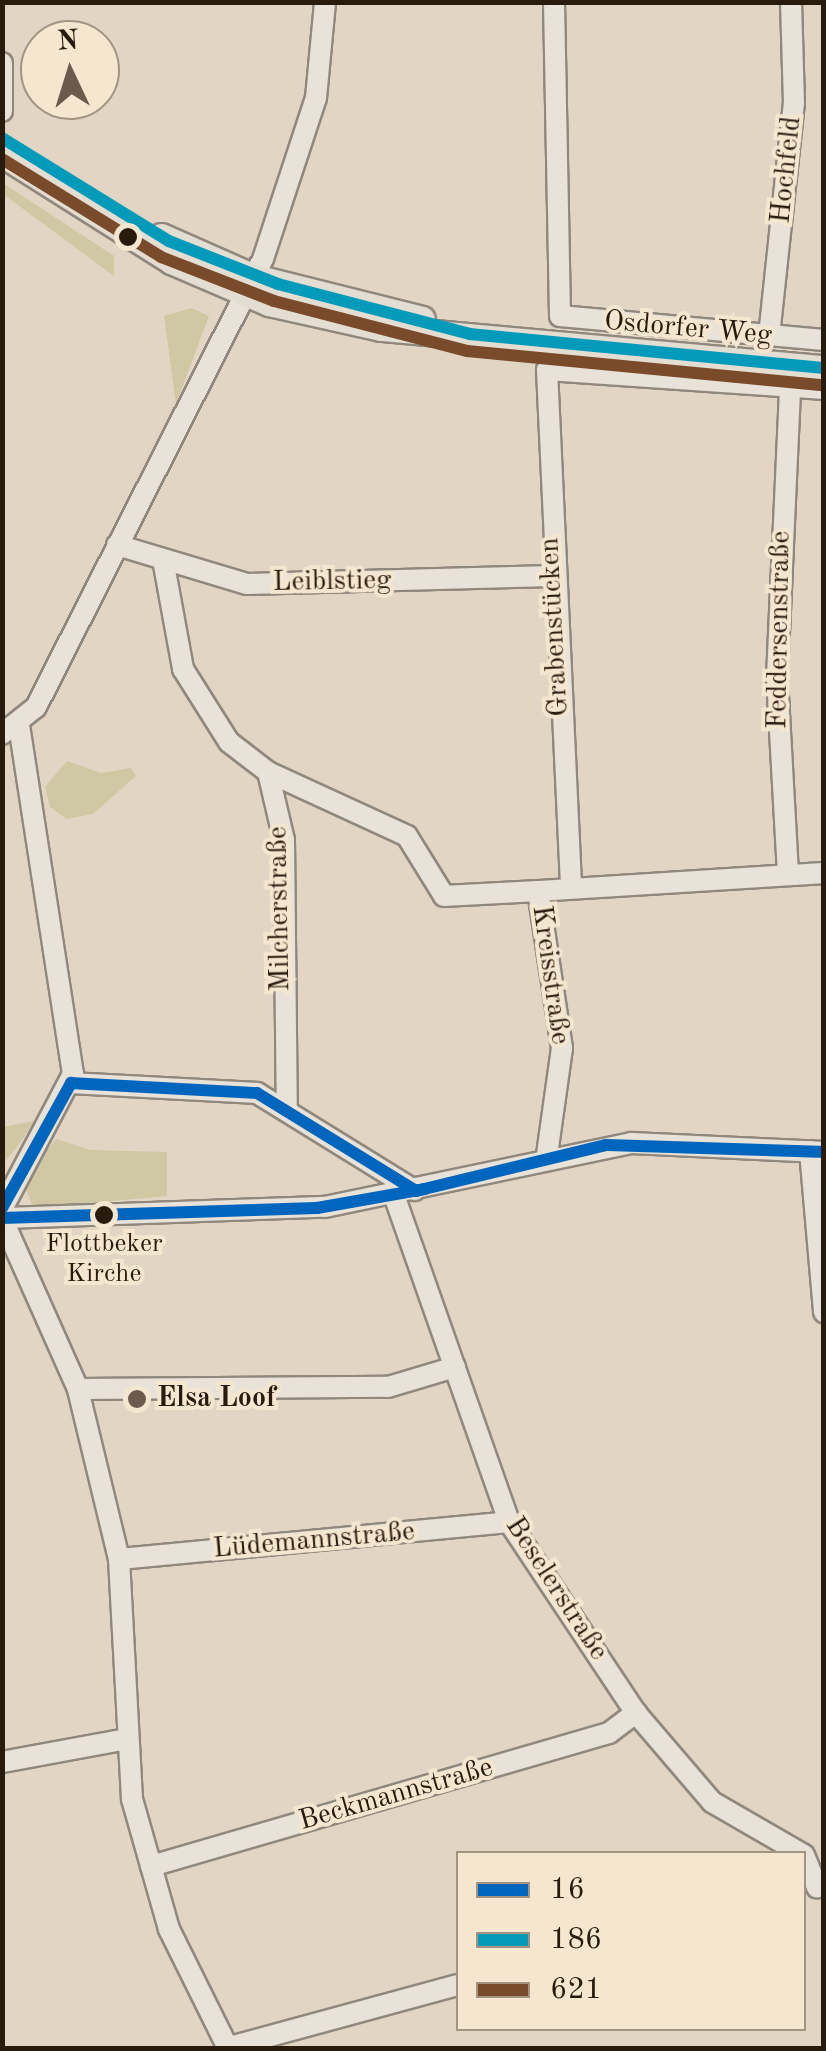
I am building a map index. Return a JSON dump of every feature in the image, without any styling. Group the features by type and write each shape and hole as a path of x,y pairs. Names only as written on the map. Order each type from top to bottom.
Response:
{"main road":[{"path":"2,138 248,286"},
{"path":"2,154 248,286"},
{"name":"Osdorfer Weg","path":"248,286 353,323 824,368"}],"street":[{"path":"2,1209 71,1083 10,730 117,544 248,286 316,98 325,2"},
{"name":"Osdorfer Weg","path":"554,2 559,308 567,318 824,340"},
{"name":"Hochfeld","path":"769,336 794,103 791,2"},
{"path":"2,63 2,111"},
{"path":"520,340 547,370"},
{"name":"Osdorfer Weg","path":"547,370 824,389"},
{"name":"Grabenstücken","path":"547,370 552,576 572,885"},
{"name":"Feddersenstraße","path":"788,874 777,677 790,386"},
{"name":"Leiblstieg","path":"117,544 164,565 247,584 552,576"},
{"path":"164,565 183,670 229,742 268,772"},
{"name":"Kreisstraße","path":"268,772 407,836 440,894 538,891 562,1048 547,1154"},
{"name":"Milcherstraße","path":"268,772 284,840 287,1108"},
{"path":"538,891 572,885 824,873"},
{"path":"71,1083 207,1085 287,1108 362,1164 416,1191"},
{"path":"456,1986 227,2048 192,1989 152,1866 122,1740 119,1559 78,1388 2,1218 351,1203 416,1191 547,1154 672,1142 817,1152 824,1312"},
{"path":"351,1203 362,1164"},
{"name":"Beselerstraße","path":"394,1195 509,1522 636,1713 712,1802 798,1851"},
{"path":"78,1388 388,1386 455,1368"},
{"name":"Lüdemannstraße","path":"119,1559 509,1522"},
{"name":"Beckmannstraße","path":"152,1866 609,1733 636,1713"},
{"path":"2,1762 122,1740"},
{"name":"Beselerstraße","path":"806,1863 815,1889"}],"shaded area":[{"path":"3,183 114,256 114,276 3,194"},
{"path":"191,308 209,316 176,404 164,316"},
{"path":"67,761 101,773 131,768 136,776 93,814 67,819 50,807 45,787"},
{"path":"34,1121 19,1144 3,1164 3,1127"},
{"path":"56,1139 90,1150 167,1152 167,1196 33,1208 23,1180"}],"transit line":[{"name":"186","path":"2,138 169,241 278,284 470,334 824,368"},
{"name":"621","path":"2,159 161,257 274,301 467,351 822,385"},
{"name":"16","path":"2,1208 71,1083 257,1093 416,1191 606,1145 824,1152"},
{"name":"16","path":"2,1218 317,1208 425,1189"}],"place":[{"name":"Flottbeker Kirche","path":"104,1215"},
{"name":"Elsa Loof","path":"137,1399"}]}
